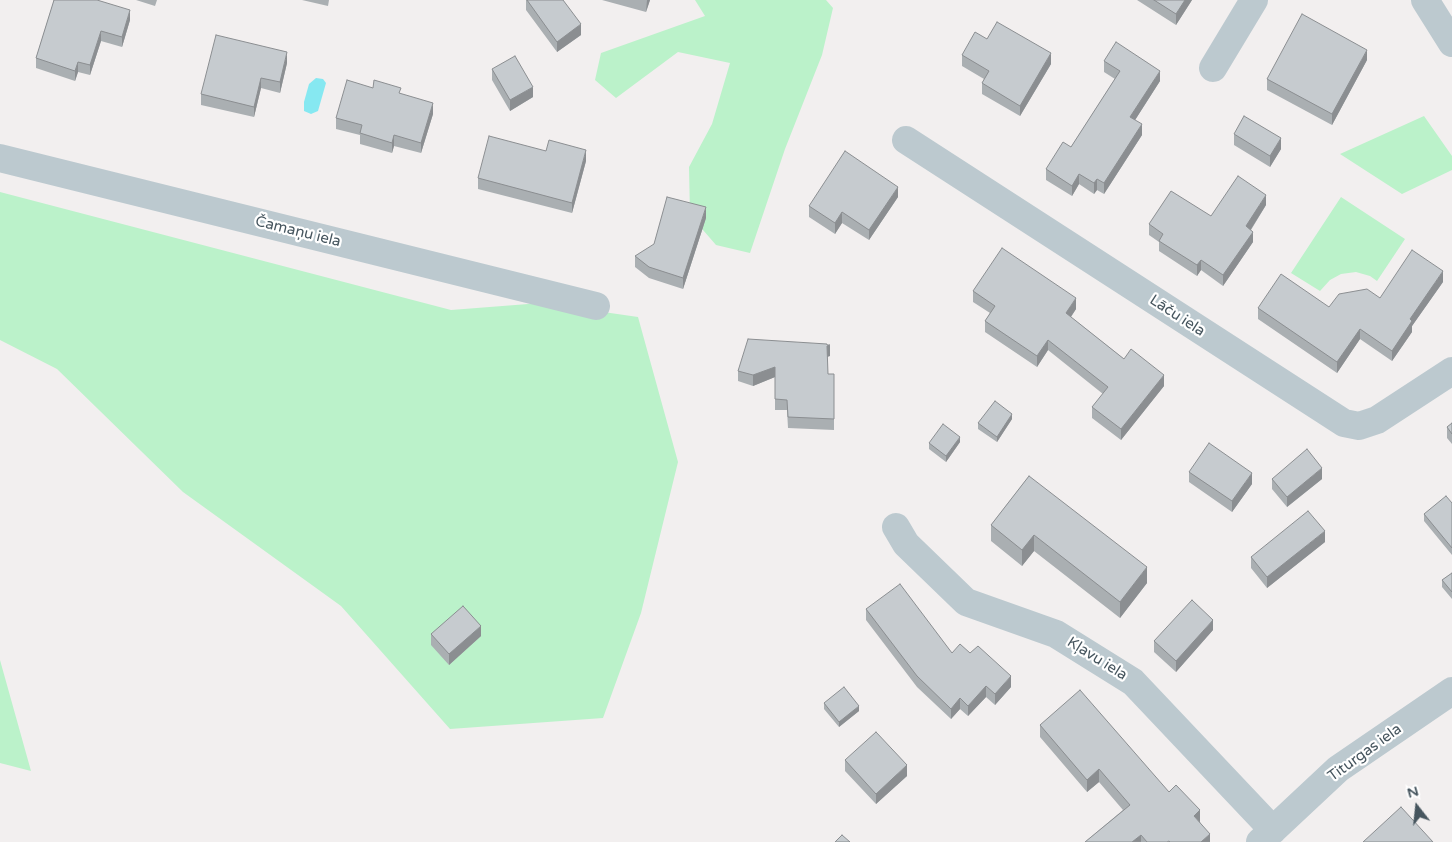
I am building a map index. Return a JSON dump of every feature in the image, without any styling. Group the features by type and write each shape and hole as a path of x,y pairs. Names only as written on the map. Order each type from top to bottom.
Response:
{"street":[{"path":"1213,68 1254,0"},
{"path":"1425,0 1452,43"},
{"name":"Lāču iela","path":"906,140 1344,423 1359,426 1377,420 1452,371"},
{"name":"Čamaņu iela","path":"0,158 596,306"},
{"name":"Kļavu iela","path":"896,527 906,544 966,602 1056,634 1133,682 1267,836"},
{"name":"Titurgas iela","path":"1267,836 1338,769 1452,691"}],"green space":[{"path":"695,0 826,0 833,8 822,55 785,149 750,253 716,245 690,215 689,167 712,124 730,63 678,52 616,98 595,80 601,53 705,16"},
{"path":"1424,116 1452,156 1452,170 1402,194 1340,154"},
{"path":"0,192 451,310 541,303 638,317 678,462 641,613 603,718 450,729 341,606 183,492 57,369 0,340"},
{"path":"1341,197 1405,239 1377,281 1370,276 1356,272 1341,274 1330,280 1320,291 1291,273"},
{"path":"0,660 31,771 0,763"}],"water":[{"path":"316,78 323,79 326,83 318,111 311,114 304,111 304,102 309,84"}],"building":[{"path":"54,0 97,0 130,10 122,37 101,31 90,65 78,62 75,71 36,58"},
{"path":"527,0 563,0 581,24 557,42"},
{"path":"1154,0 1185,0 1176,14"},
{"path":"1302,14 1367,50 1332,114 1267,79"},
{"path":"997,22 1051,53 1020,106 982,83 989,71 962,55 975,32 987,39"},
{"path":"216,35 287,52 280,82 261,78 254,107 201,94"},
{"path":"1116,42 1160,71 1130,117 1142,124 1104,183 1097,179 1094,183 1079,174 1072,186 1046,169 1063,142 1071,147 1120,71 1104,61"},
{"path":"515,56 533,87 510,100 492,69"},
{"path":"347,80 373,88 374,80 401,88 399,93 433,103 421,143 394,135 392,143 360,133 362,125 336,118"},
{"path":"1244,116 1281,138 1270,156 1234,134"},
{"path":"489,136 546,151 549,140 586,150 572,203 478,178"},
{"path":"845,151 898,187 869,230 842,212 835,223 809,206"},
{"path":"1238,176 1266,195 1246,226 1253,232 1223,275 1201,260 1197,265 1159,241 1163,234 1149,224 1171,191 1211,216"},
{"path":"667,197 706,207 683,278 649,267 635,256 654,244"},
{"path":"1002,248 1076,298 1066,313 1124,359 1131,349 1164,375 1121,429 1092,407 1108,387 1048,340 1037,356 985,321 995,306 973,291"},
{"path":"1412,250 1443,271 1410,319 1412,321 1392,351 1360,329 1337,362 1258,308 1281,274 1329,307 1339,294 1367,289 1380,298"},
{"path":"748,339 830,345 827,346 828,374 834,374 834,419 788,417 787,400 775,399 775,367 753,375 738,371"},
{"path":"995,401 1012,414 997,437 978,423"},
{"path":"1452,423 1452,434 1447,427"},
{"path":"943,424 960,437 946,456 929,443"},
{"path":"1209,443 1252,473 1232,501 1189,472"},
{"path":"1307,449 1322,468 1287,497 1272,479"},
{"path":"1029,476 1147,567 1120,602 1034,535 1022,550 991,525"},
{"path":"1446,496 1452,503 1452,548 1424,514"},
{"path":"1308,511 1325,531 1267,577 1251,557"},
{"path":"1452,573 1452,592 1442,580"},
{"path":"900,584 952,653 960,644 970,653 978,646 1011,676 995,694 986,686 968,706 960,698 951,709 917,676 866,609"},
{"path":"1192,600 1213,620 1176,661 1154,641"},
{"path":"463,606 481,626 449,654 431,634"},
{"path":"844,687 859,706 839,722 824,703"},
{"path":"1080,690 1169,792 1176,785 1200,810 1194,816 1210,834 1201,842 1147,842 1141,835 1132,842 1085,842 1130,805 1099,769 1087,780 1040,725"},
{"path":"876,732 907,765 876,794 845,760"},
{"path":"1401,807 1433,842 1363,842"},
{"path":"842,835 850,842 835,842"}]}
